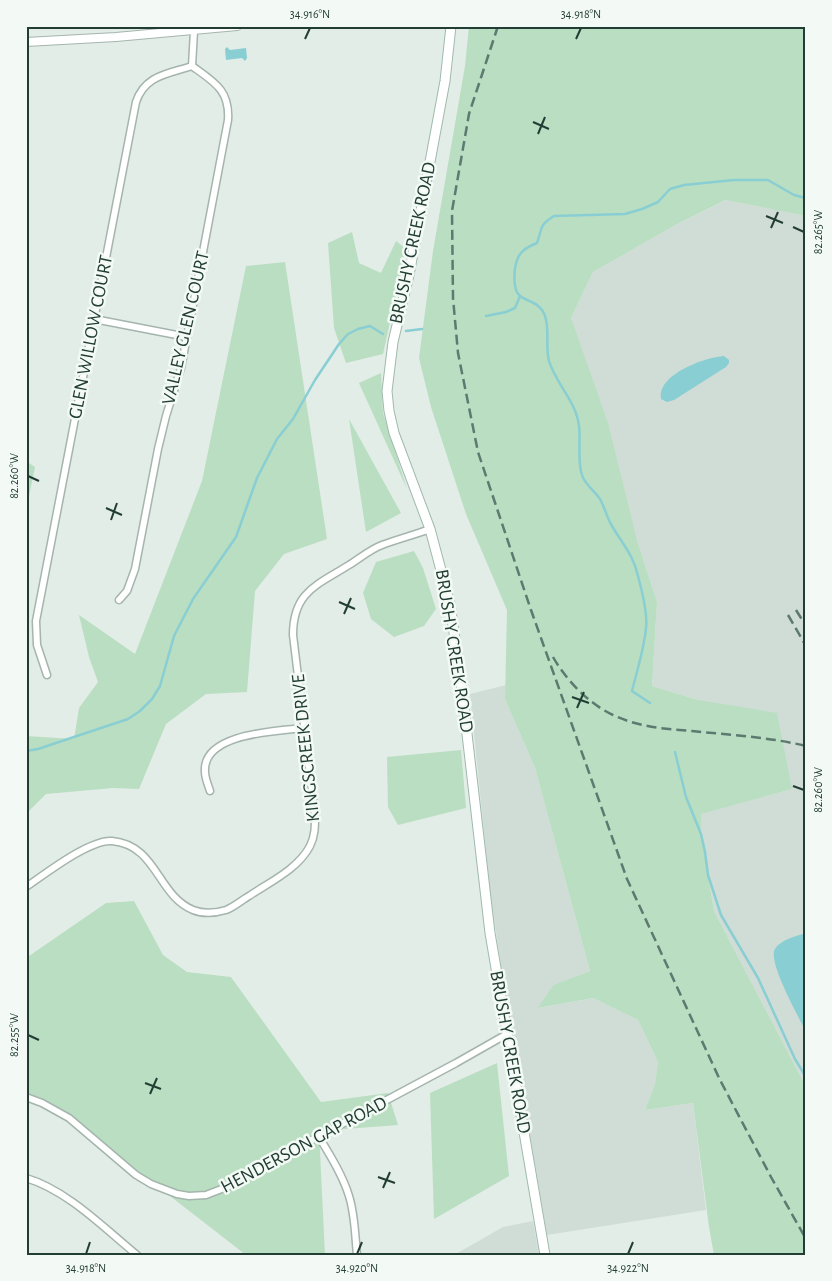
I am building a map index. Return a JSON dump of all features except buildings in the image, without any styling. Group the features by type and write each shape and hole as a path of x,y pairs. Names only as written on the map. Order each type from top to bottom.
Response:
{"main road":[{"name":"BRUSHY CREEK ROAD","path":"451,26 444,91 409,275 393,342 388,380 389,411 394,433 430,529 450,604 461,682 484,886 545,1255"}],"street":[{"path":"26,42 194,31 237,26"},
{"path":"192,66 194,31"},
{"name":"GLEN WILLOW COURT","path":"47,675 37,645 36,621 138,94 144,86 154,79 192,66"},
{"name":"VALLEY GLEN COURT","path":"119,600 127,591 135,569 158,448 181,368 228,113 226,98 219,87 192,66"},
{"path":"94,319 187,337"},
{"name":"KINGSCREEK DRIVE","path":"26,887 95,843 111,841 138,849 148,859 163,882 181,904 204,912 228,909 288,871 302,859 315,833 315,816 293,635 293,619 298,604 307,592 319,583 380,545 430,529"},
{"path":"210,791 204,772 207,758 214,749 233,737 304,728"},
{"name":"HENDERSON GAP ROAD","path":"26,1097 42,1103 69,1118 136,1175 151,1184 167,1191 189,1196 206,1195 224,1190 507,1034"},
{"path":"319,1137 349,1196 357,1255"},
{"path":"26,1178 42,1183 70,1201 137,1255"}],"shaded area":[{"path":"727,200 806,216 806,1087 714,911 701,834 700,814 792,789 698,700 652,686 657,602 571,318 593,272 679,223"},
{"path":"506,685 505,699 535,768 590,971 553,985 539,1008 593,998 638,1020 658,1062 655,1084 645,1110 693,1103 706,1210 547,1235 490,891 470,694"},
{"path":"533,1221 539,1255 454,1255 503,1227"}],"green space":[{"path":"469,26 806,26 806,216 726,200 679,223 593,272 571,318 608,423 637,540 657,602 652,686 698,700 777,713 792,789 701,814 701,834 714,911 806,1087 806,1255 714,1255 693,1103 645,1110 655,1084 658,1062 638,1020 593,998 538,1008 553,985 590,971 535,768 505,699 507,610 466,514 431,407 419,358 433,251 465,66"},
{"path":"352,232 359,263 381,273 396,241 406,249 383,354 346,363 334,328 328,243"},
{"path":"285,262 327,539 284,554 255,591 247,692 206,694 166,724 139,789 113,788 46,794 26,814 26,736 74,739 79,708 98,682 89,657 79,615 135,654 202,481 246,266"},
{"path":"381,373 383,413 407,489 359,383"},
{"path":"349,419 401,513 366,532"},
{"path":"26,461 35,467 26,511"},
{"path":"414,551 423,568 436,609 424,626 394,637 371,619 363,593 376,562"},
{"path":"461,750 466,808 398,825 388,807 387,757"},
{"path":"134,901 163,955 187,972 231,977 321,1102 388,1093 398,1125 319,1131 325,1255 246,1255 63,1113 26,1098 26,965 29,956 106,903"},
{"path":"497,1063 509,1176 434,1219 430,1093"}],"water":[{"path":"227,47 230,50 246,48 247,58 245,61 242,58 226,60 225,49"},
{"path":"724,356 729,360 726,367 674,400 667,402 661,399 661,390 674,375 694,364"},
{"path":"806,933 806,1032 779,977 774,955 775,949 781,943"}],"waterway":[{"path":"650,703 632,691 642,652 646,622 644,602 636,568 610,523 600,499 585,482 582,475 577,417 549,361 545,316 538,306 521,297 516,290 514,276 517,261 522,252 537,243 543,225 554,216 625,214 658,202 670,189 684,185 734,180 768,180 794,195 806,198"},
{"path":"486,316 515,308 520,296"},
{"path":"26,751 38,749 128,719 140,711 152,699 160,686 174,636 193,599 236,537 257,478 277,439 293,419 315,380 348,334 370,326 383,334"},
{"path":"406,331 422,329"},
{"path":"675,752 686,797 701,834 708,875 721,915 758,978 795,1059 806,1077"}],"railway":[{"path":"498,26 469,114 452,211 453,298 458,353 478,452 531,610 627,879 720,1080 806,1239"},
{"path":"796,610 806,626"},
{"path":"788,615 806,646"},
{"path":"553,657 571,683 587,698 595,705 622,719 662,728 764,738 806,746"}]}
